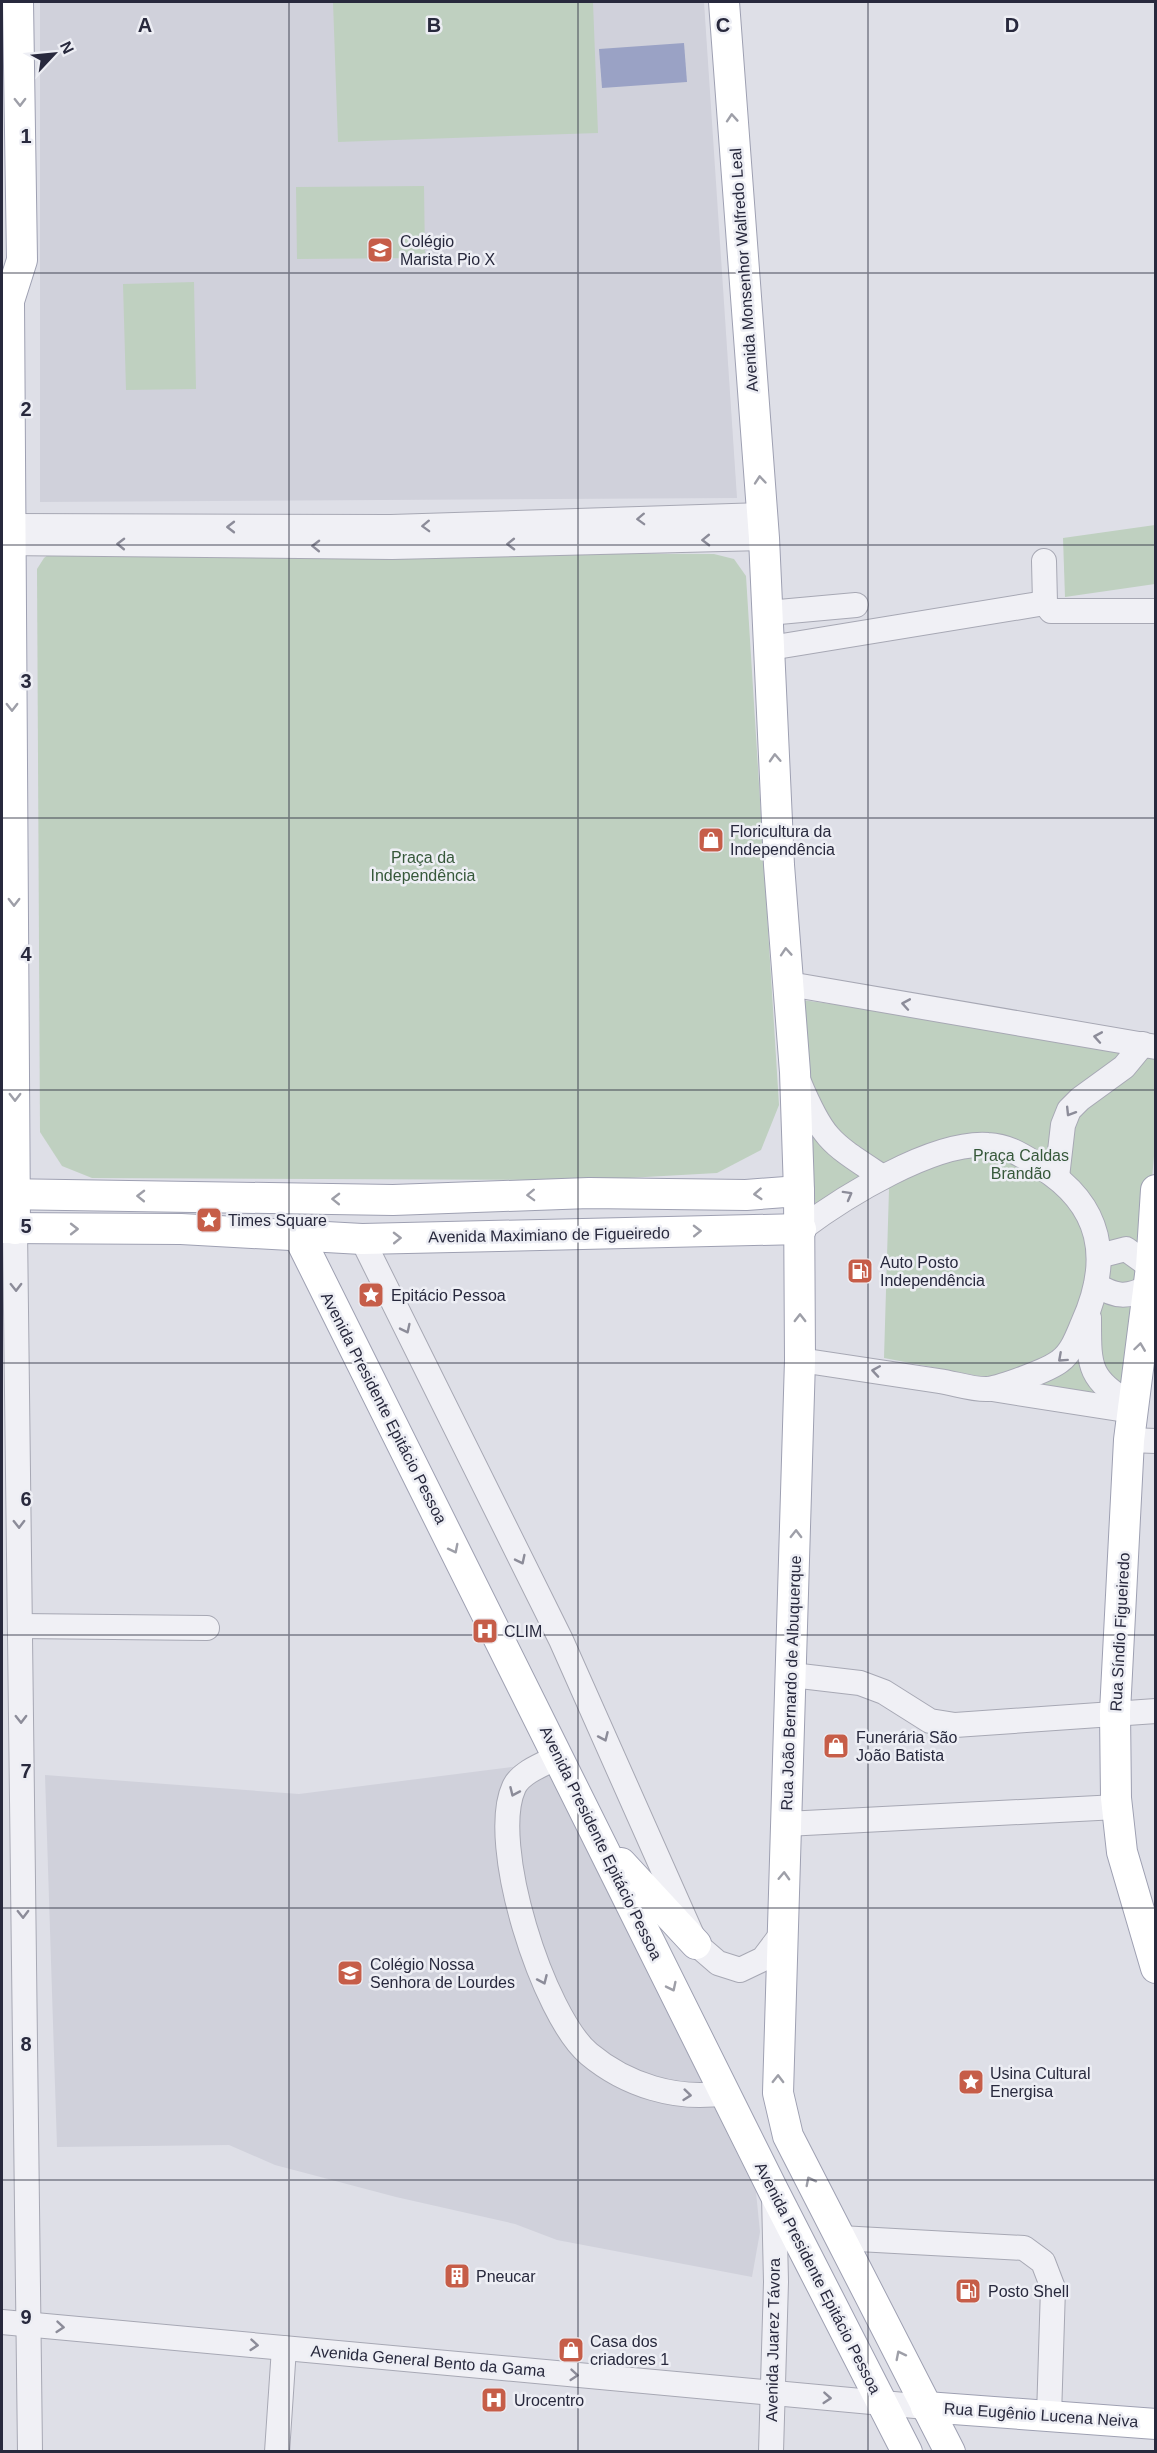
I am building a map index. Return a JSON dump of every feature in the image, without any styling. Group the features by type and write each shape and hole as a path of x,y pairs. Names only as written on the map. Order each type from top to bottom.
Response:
{"main road":[{"path":"18,2 22,260 5,291 8,1228 181,1228 297,1233"},
{"name":"Avenida Monsenhor Walfredo Leal","path":"724,2 764,527"},
{"path":"764,527 779,865 795,1072 801,1229"},
{"path":"1132,1408 1149,1277 1155,1190"},
{"path":"9,1194 393,1200 589,1193 746,1195 799,1191"},
{"name":"Avenida Maximiano de Figueiredo","path":"297,1233 362,1239 801,1229"},
{"name":"Rua João Bernardo de Albuquerque","path":"801,1229 792,1675 781,1935 778,2093 788,2136 840,2238"},
{"name":"Avenida Presidente Epitácio Pessoa","path":"297,1233 774,2192 907,2451"},
{"name":"Rua Síndio Figueiredo","path":"1132,1408 1142,1440 1115,1712 1108,1808 1155,1968"},
{"path":"598,1839 696,1944"},
{"path":"840,2238 950,2451"},
{"name":"Rua Eugênio Lucena Neiva","path":"926,2407 1155,2424"}],"street":[{"path":"7,535 392,547 764,527"},
{"path":"1044,561 1045,603 1050,611 1060,613 1155,611"},
{"path":"770,648 1045,603"},
{"path":"768,613 856,605"},
{"path":"789,984 1149,1046"},
{"path":"1057,1177 1063,1125 1069,1110 1149,1046"},
{"path":"795,1072 821,1130 841,1150 881,1176"},
{"path":"801,1229 837,1201 881,1176 958,1148 986,1144 1011,1148 1057,1177 1087,1210 1096,1229 1098,1256 1096,1285 1089,1309 1069,1353 1060,1361 1049,1368 987,1389"},
{"path":"8,1228 11,1572 20,1626 30,2451"},
{"path":"362,1239 561,1641 696,1944 718,1963 740,1970 763,1959 781,1935"},
{"path":"1096,1285 1123,1297 1149,1277 1126,1249 1098,1256"},
{"path":"1089,1309 1090,1355 1095,1374 1106,1389 1132,1408"},
{"path":"800,1360 987,1389 1132,1408"},
{"path":"20,1626 207,1628"},
{"path":"792,1675 860,1683 884,1692 930,1721 955,1725 1155,1711"},
{"path":"558,1757 527,1773 515,1785 506,1821 516,1895 541,1976 561,2018 587,2053 612,2070 643,2086 704,2097 725,2093"},
{"path":"786,1824 1108,1808"},
{"name":"Avenida Juarez Távora","path":"771,2451 776,2282 774,2192"},
{"path":"840,2238 1024,2248 1043,2262 1053,2288 1049,2416"},
{"name":"Avenida General Bento da Gama","path":"2,2322 926,2407"},
{"path":"277,2451 284,2348"}],"shaded area":[{"name":"Colégio Marista Pio X","path":"40,2 704,2 737,498 40,502"},
{"name":"Colégio Nossa Senhora de Lourdes","path":"544,1763 756,2192 760,2232 752,2277 557,2240 515,2224 396,2197 275,2165 229,2145 57,2147 45,1775 299,1794"}],"green space":[{"path":"333,2 593,2 598,133 338,142"},
{"path":"424,186 425,258 297,259 296,187"},
{"path":"194,282 196,389 126,390 123,284"},
{"path":"1155,525 1155,584 1065,597 1063,538"},
{"name":"Praça da Independência","path":"53,551 714,554 734,559 746,576 779,1105 761,1150 717,1173 592,1180 92,1178 62,1166 40,1132 37,569 44,558"},
{"name":"Praça Caldas Brandão","path":"802,1000 1155,1048 1155,1145 1132,1405 884,1358 889,1189 815,1203"}],"water":[{"path":"684,43 687,82 602,88 599,49"}],"place":[{"name":"Colégio Marista Pio X","path":"380,250"},
{"name":"Floricultura da Independência","path":"711,840"},
{"name":"Times Square","path":"209,1220"},
{"name":"Auto Posto Independência","path":"860,1271"},
{"name":"Epitácio Pessoa","path":"371,1295"},
{"name":"CLIM","path":"485,1631"},
{"name":"Funerária São João Batista","path":"836,1746"},
{"name":"Colégio Nossa Senhora de Lourdes","path":"350,1973"},
{"name":"Usina Cultural Energisa","path":"971,2082"},
{"name":"Pneucar","path":"457,2276"},
{"name":"Posto Shell","path":"968,2291"},
{"name":"Casa dos criadores 1","path":"571,2350"},
{"name":"Urocentro","path":"494,2400"}]}
